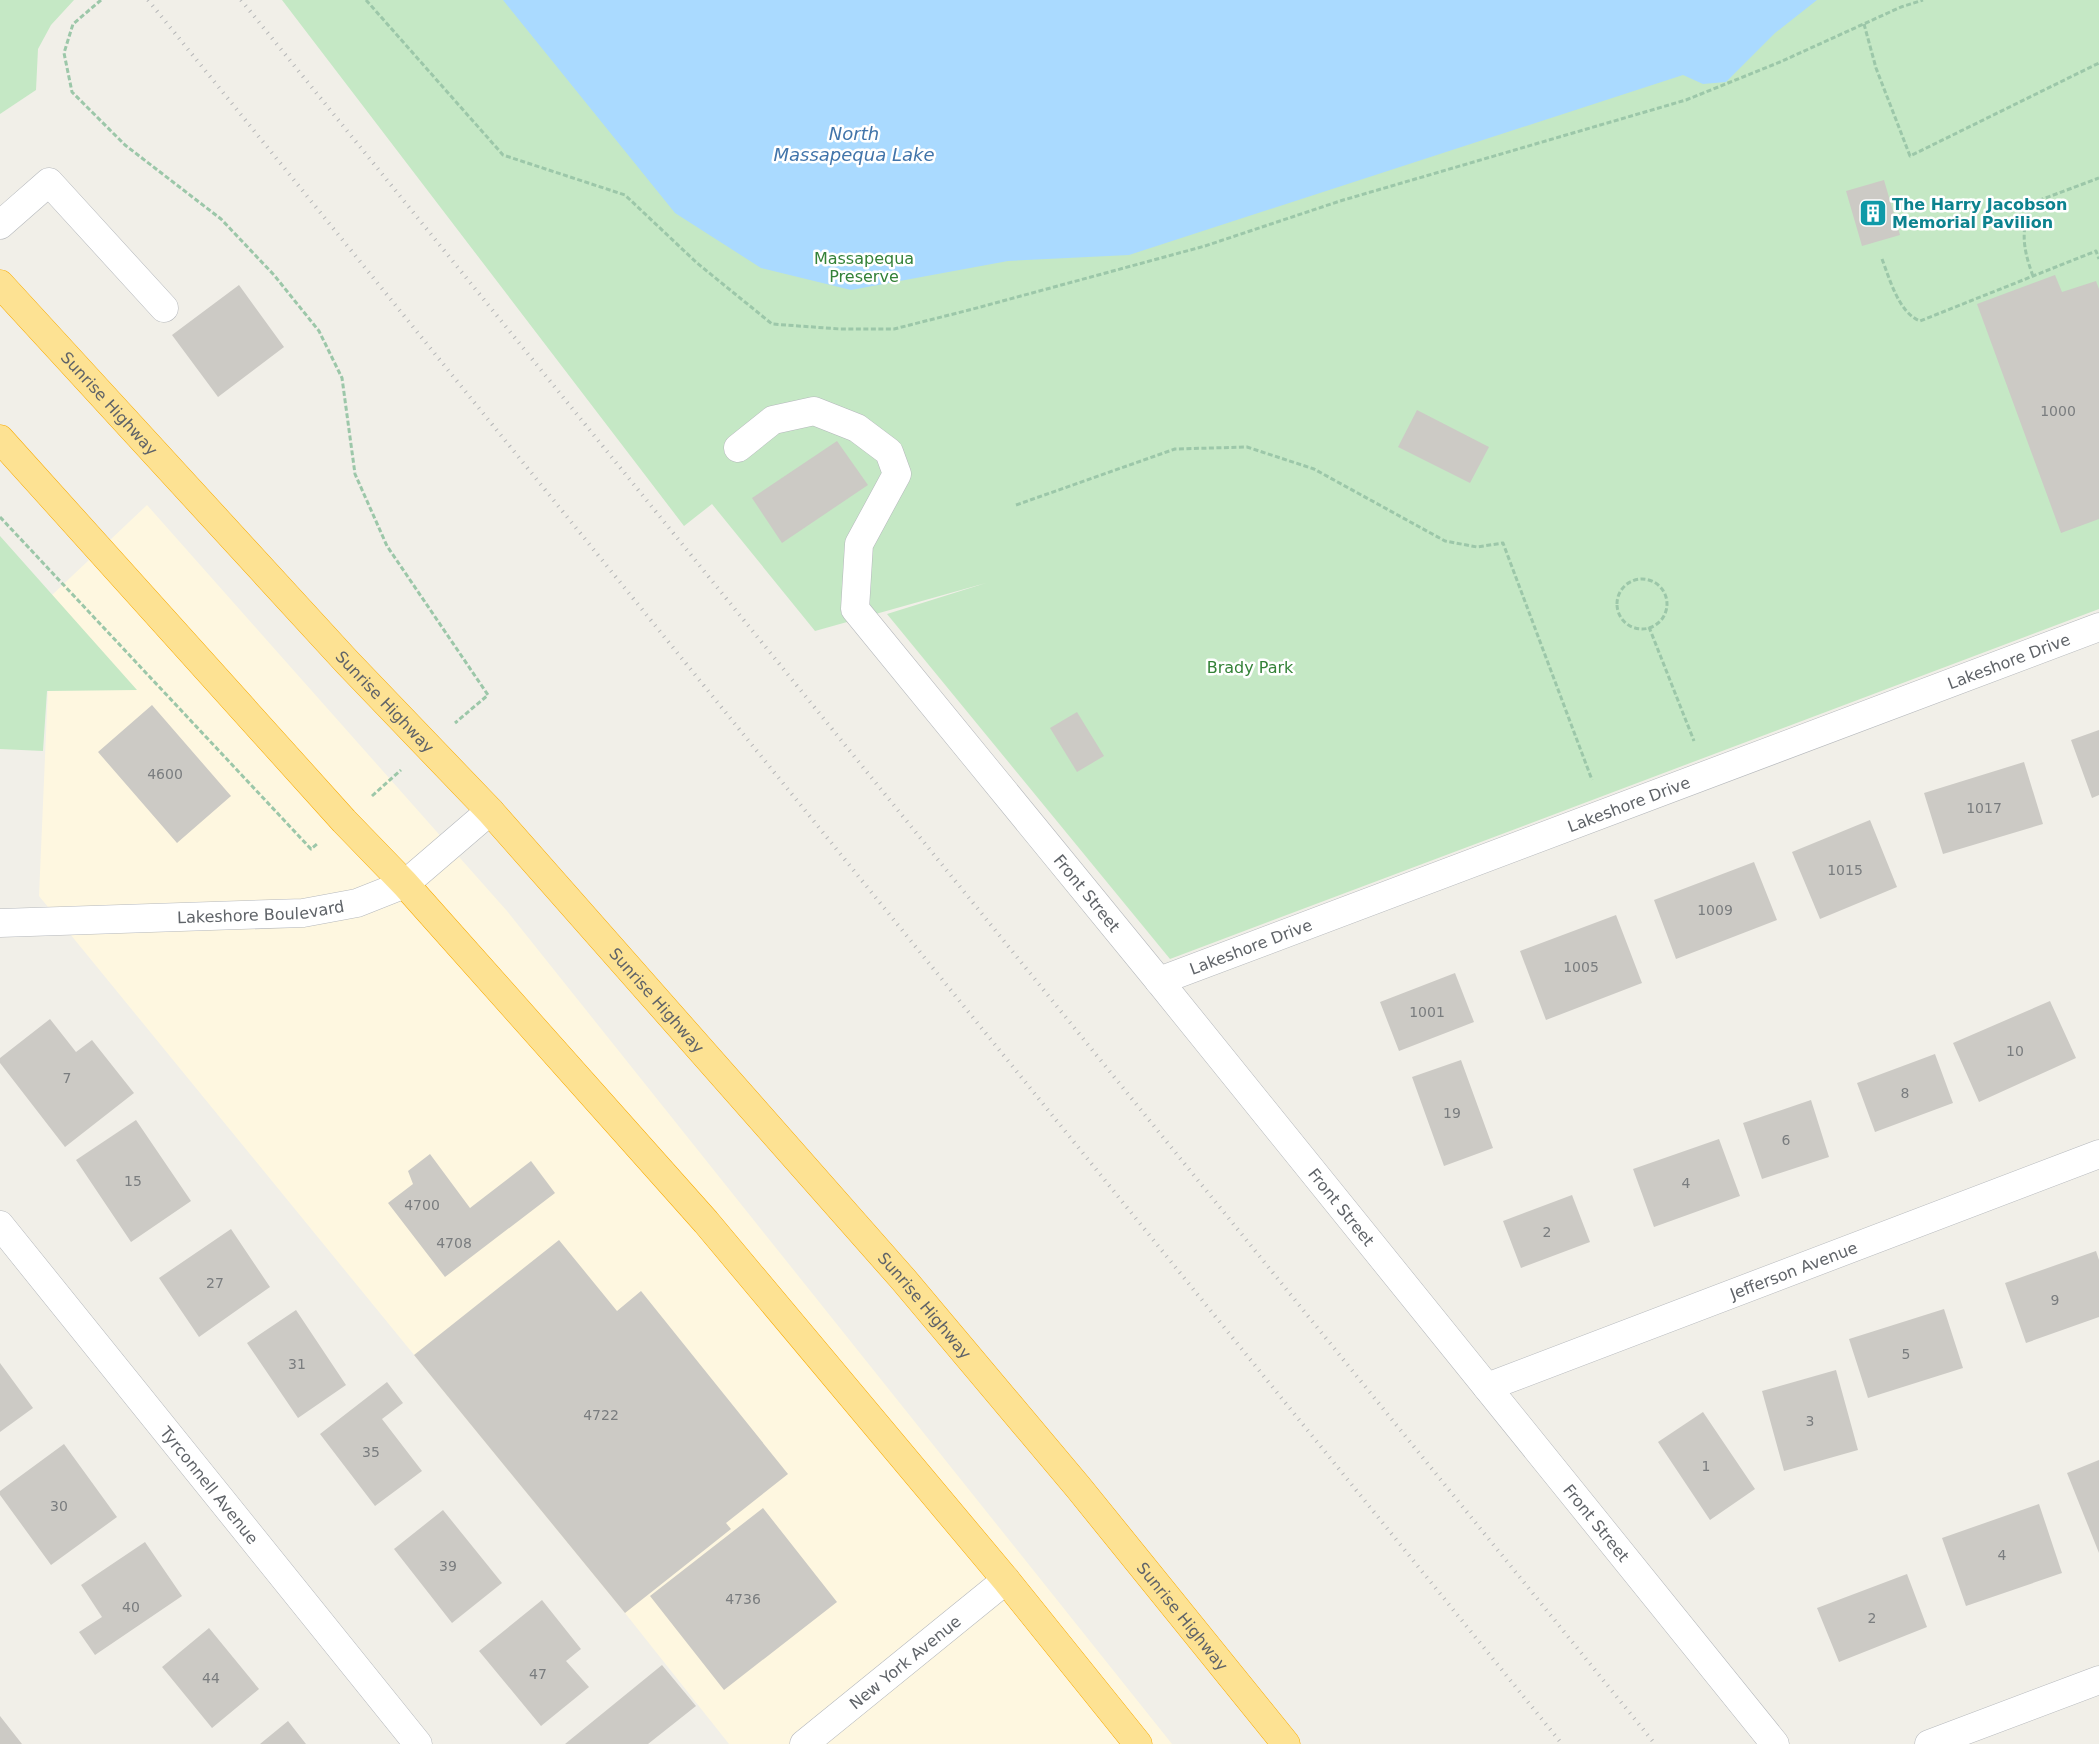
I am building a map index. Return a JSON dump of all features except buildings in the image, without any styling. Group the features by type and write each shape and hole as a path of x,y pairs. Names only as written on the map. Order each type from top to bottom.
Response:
{"highway":[{"name":"Sunrise Highway","path":"0,284 340,655 490,811 903,1279 1078,1487 1286,1744"},
{"path":"0,439 337,814 405,884 706,1222 1006,1580 1138,1744"}],"street":[{"path":"0,225 49,182 164,308"},
{"name":"Front Street","path":"738,448 774,420 814,411 857,428 889,452 897,474 859,544 855,609 1775,1744"},
{"name":"Lakeshore Drive","path":"1158,981 2099,627"},
{"name":"Lakeshore Boulevard","path":"0,923 303,913 357,903 405,884 490,811"},
{"name":"Jefferson Avenue","path":"1487,1387 2099,1154"},
{"name":"Tyrconnell Avenue","path":"0,1225 418,1744"},
{"name":"New York Avenue","path":"804,1744 1006,1580"},
{"path":"1929,1744 2099,1680"}],"path":[{"path":"101,0 73,24 64,53 72,92 126,145 221,218 274,275 319,331 342,378 355,474 387,546 488,695"},
{"path":"366,0 502,155 625,195 697,263 772,324 840,330 894,329 1205,246 1340,201 1686,100 1780,62 1901,7 1923,0"},
{"path":"1864,24 1876,68 1910,156 2044,88 2099,63"},
{"path":"2033,276 2028,262 2023,234 2025,219 2032,203 2099,178"},
{"path":"1882,259 1895,291 1911,318 1920,321 2096,251 2099,260"},
{"path":"1016,505 1175,450 1247,448 1314,469 1445,541 1477,546 1503,543 1604,813"},
{"path":"0,517 311,849"},
{"path":"1636,580 1652,581 1660,586 1664,593 1666,602 1662,618 1649,628 1634,628 1621,618 1618,610 1618,595 1628,583 1636,580"},
{"path":"1649,628 1706,774"}],"shaded area":[{"path":"147,505 507,911 1172,1744 729,1744 625,1613 39,896 52,595"}],"green space":[{"path":"0,0 74,0 51,25 38,49 36,90 0,114"},
{"path":"282,0 2099,0 2099,609 1170,959 887,614 986,583 815,631 712,504 684,526"},
{"path":"0,536 137,690 47,691 43,751 0,749"}],"water":[{"name":"North Massapequa Lake","path":"503,0 1817,0 1775,33 1726,82 1703,84 1683,75 1129,255 1008,261 851,290 761,268 675,213"}],"railway":[{"path":"148,0 1562,1744"},
{"path":"241,0 1655,1744"}],"place":[{"name":"The Harry Jacobson Memorial Pavilion","path":"1873,213"}],"park label":[{"name":"Massapequa Preserve","path":"864,267"},
{"name":"Brady Park","path":"1250,667"}]}
